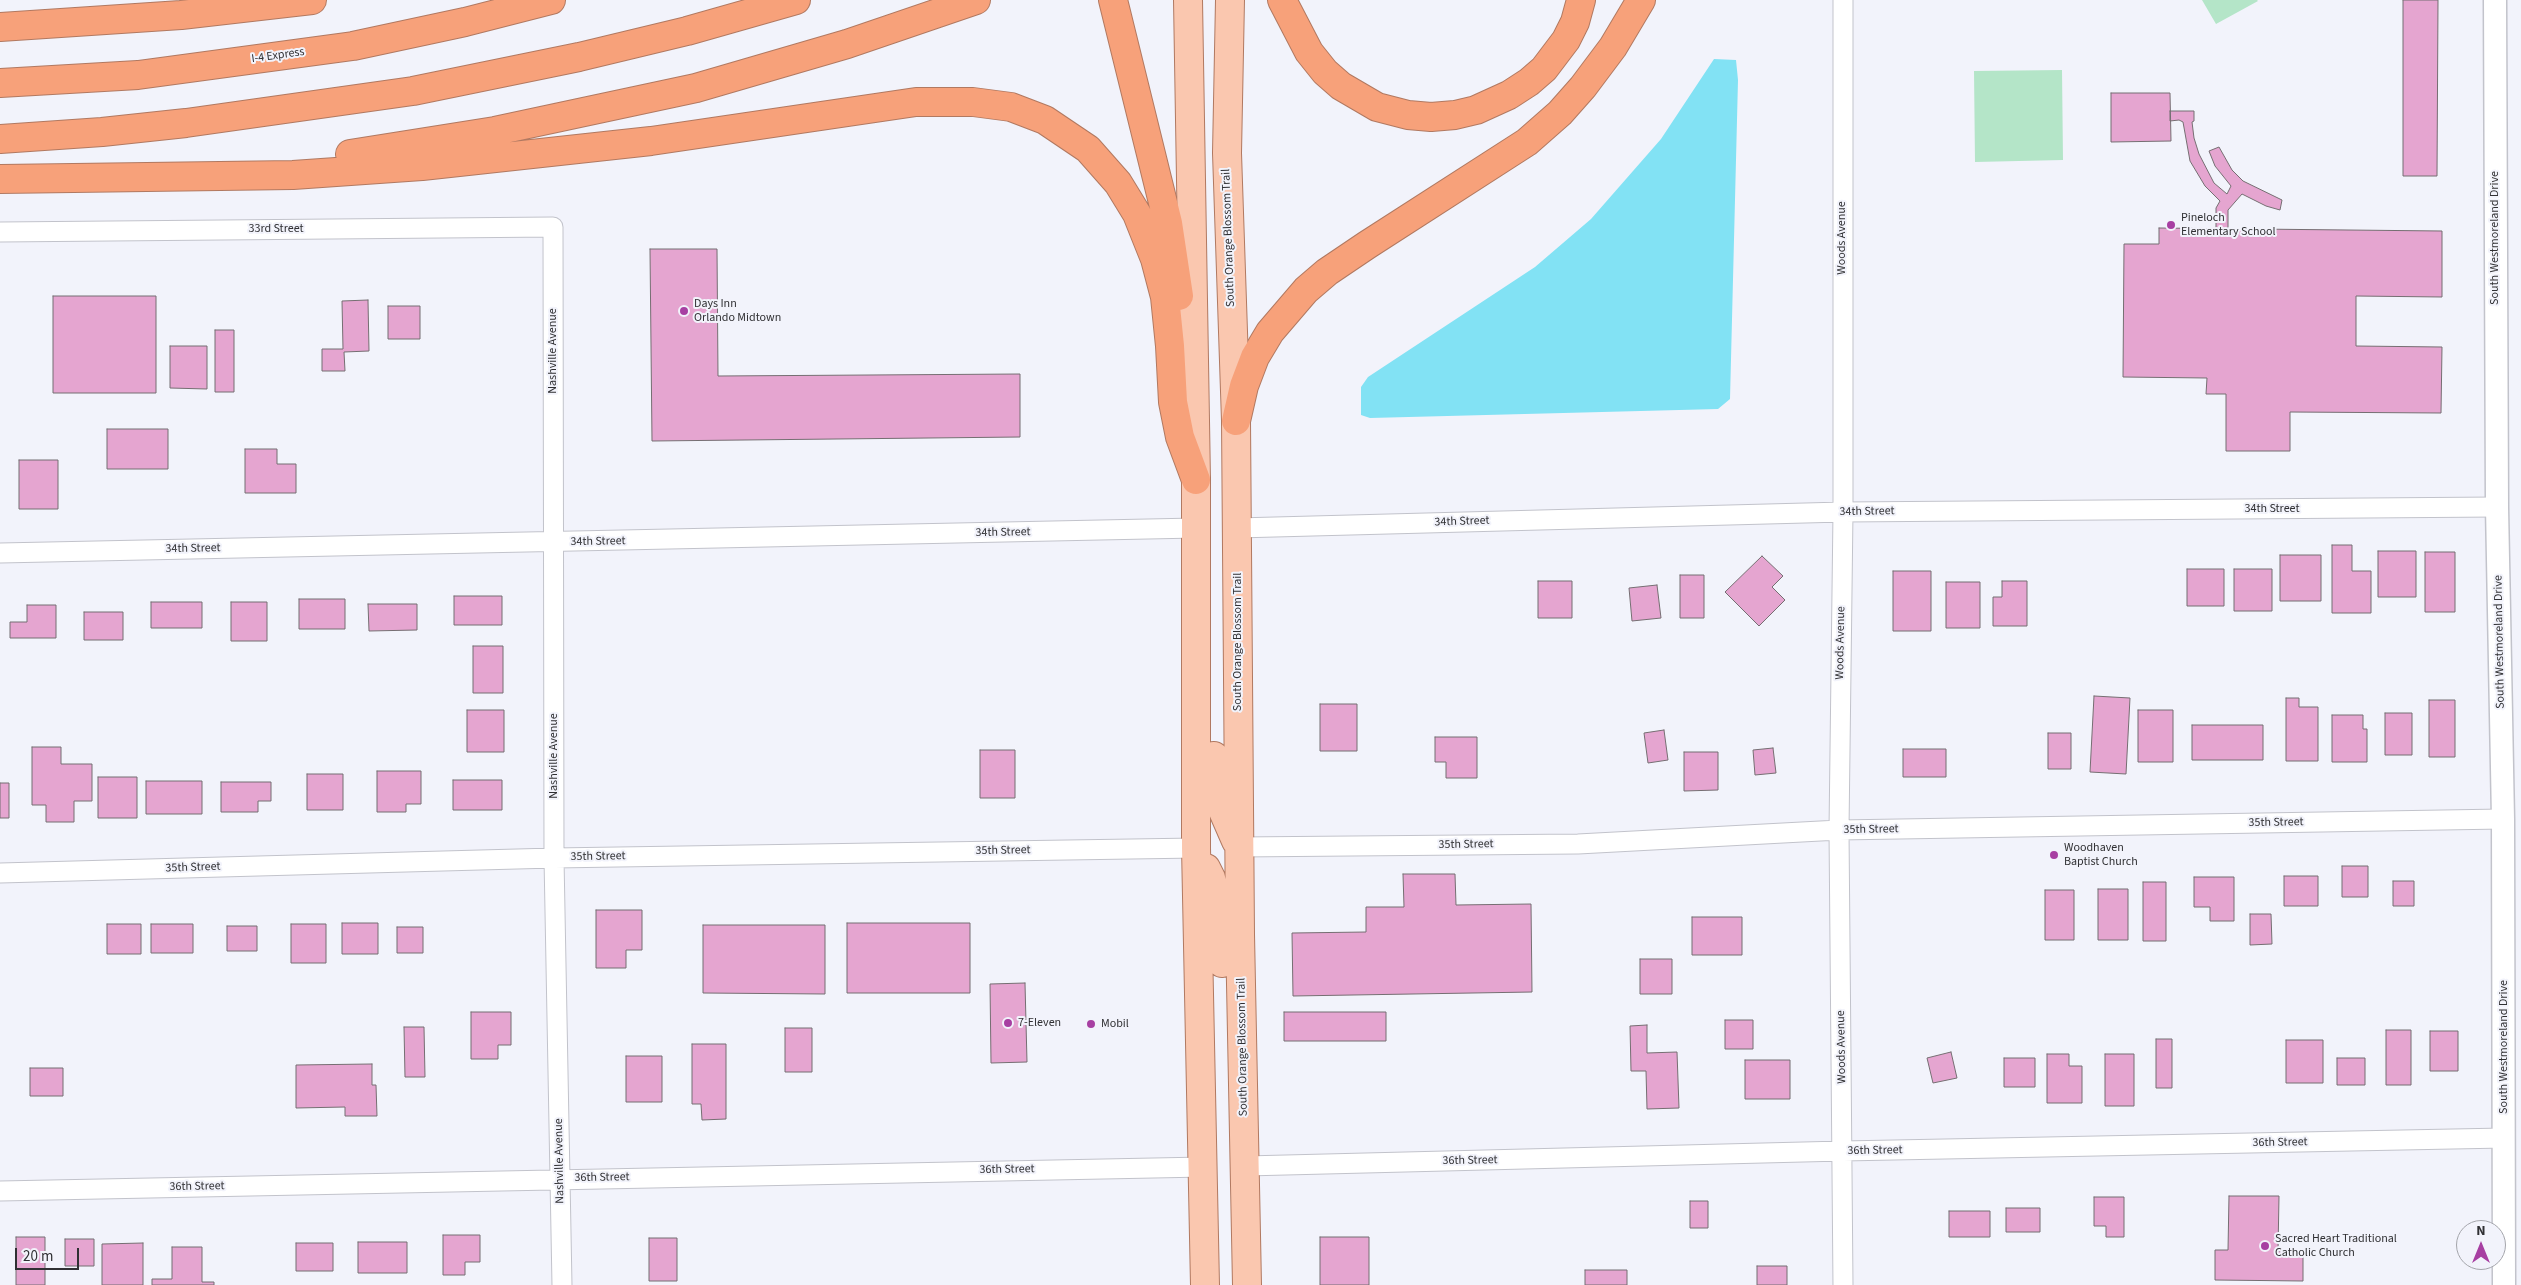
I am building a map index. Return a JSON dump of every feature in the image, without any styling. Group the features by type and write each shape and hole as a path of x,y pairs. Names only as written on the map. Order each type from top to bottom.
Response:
{"highway":[{"path":"100,20 234,0"},
{"path":"0,27 181,15 312,0"},
{"name":"I-4 Express","path":"0,83 138,75 333,48 465,22 551,0"},
{"path":"0,139 102,132 177,124 413,90 579,58 687,31 796,0"},
{"path":"148,178 341,156 495,131 588,113 755,72 855,41 976,0"},
{"path":"1114,0 1171,239 1193,424"},
{"path":"1282,0 1309,52 1325,72 1341,86 1359,99 1377,107 1408,115 1431,117 1456,115 1476,110 1510,95 1529,82 1544,69 1566,40 1575,22 1582,0"},
{"path":"1236,421 1244,386 1255,357 1274,327 1306,290 1351,256 1527,142 1560,113 1583,87 1613,47 1642,0"},
{"path":"0,179 293,175 550,154 929,101 973,102 1011,107 1051,124 1088,150 1118,183 1137,214 1155,259 1164,297 1170,346 1173,402 1180,437 1196,480"}],"main road":[{"path":"1188,0 1193,424 1196,480 1196,848 1204,1168 1204,1285"},
{"name":"South Orange Blossom Trail","path":"1230,0 1226,153 1236,421 1239,847 1247,1285"},
{"path":"1196,528 1211,599 1215,794 1239,847"},
{"path":"1196,848 1211,878 1219,912 1225,1054 1244,1109"}],"street":[{"name":"Woods Avenue","path":"1843,0 1843,512 1839,830 1843,1285"},
{"name":"South Westmoreland Drive","path":"2494,0 2497,507 2503,819 2504,1285"},
{"name":"33rd Street","path":"0,232 553,227"},
{"name":"Nashville Avenue","path":"553,227 554,858 562,1285"},
{"name":"34th Street","path":"1237,528 1843,512 2497,507"},
{"name":"34th Street","path":"0,553 554,543 1196,528"},
{"name":"35th Street","path":"1239,847 1578,844 1839,830 2503,819"},
{"name":"35th Street","path":"0,873 554,858 1196,848"},
{"name":"36th Street","path":"1246,1166 1843,1151 2504,1138"},
{"name":"36th Street","path":"0,1192 561,1179 1204,1168"}],"green space":[{"path":"2202,0 2257,0 2258,1 2216,24"},
{"path":"2062,70 2063,160 1975,162 1974,71"}],"water":[{"path":"1714,59 1736,60 1738,80 1730,399 1718,409 1370,418 1361,415 1361,387 1368,377 1535,267 1591,219 1661,139"}],"building":[{"path":"2403,0 2438,0 2437,176 2403,176"},
{"path":"2111,93 2170,93 2171,141 2111,142"},
{"path":"2170,111 2194,111 2194,121 2192,122 2194,138 2199,154 2214,183 2227,194 2231,186 2215,166 2209,151 2219,147 2232,170 2243,181 2282,200 2280,210 2266,206 2242,194 2228,210 2228,229 2216,229 2216,208 2220,201 2205,186 2190,161 2183,122 2179,120 2170,121"},
{"name":"Pineloch Elementary School","path":"2159,228 2442,231 2442,297 2356,296 2356,346 2442,347 2441,413 2290,412 2290,451 2226,451 2226,394 2206,394 2207,378 2123,377 2124,244 2159,244"},
{"name":"Days Inn Orlando Midtown","path":"650,249 717,249 718,376 1020,374 1020,437 652,441"},
{"path":"53,296 156,296 156,393 53,393"},
{"path":"368,300 369,351 344,352 345,371 322,371 322,349 343,349 342,301"},
{"path":"388,306 420,306 420,339 388,339"},
{"path":"215,330 234,330 234,392 215,392"},
{"path":"170,346 207,346 207,389 170,388"},
{"path":"107,429 168,429 168,469 107,469"},
{"path":"245,449 277,449 277,464 296,464 296,493 245,493"},
{"path":"19,460 58,460 58,509 19,509"},
{"path":"2332,545 2352,545 2352,571 2371,571 2371,613 2332,613"},
{"path":"2378,551 2416,551 2416,597 2378,597"},
{"path":"2425,552 2455,552 2455,612 2425,612"},
{"path":"2280,555 2321,555 2321,601 2280,601"},
{"path":"1762,556 1783,576 1772,587 1785,600 1759,626 1725,592"},
{"path":"2187,569 2224,569 2224,606 2187,606"},
{"path":"2234,569 2272,569 2272,611 2234,611"},
{"path":"1893,571 1931,571 1931,631 1893,631"},
{"path":"1680,575 1704,575 1704,618 1680,618"},
{"path":"1538,581 1572,581 1572,618 1538,618"},
{"path":"2002,581 2027,581 2027,626 1993,626 1993,597 2002,597"},
{"path":"1946,582 1980,582 1980,628 1946,628"},
{"path":"1657,585 1661,618 1632,621 1629,588"},
{"path":"454,596 502,596 502,625 454,625"},
{"path":"299,599 345,599 345,629 299,629"},
{"path":"151,602 202,602 202,628 151,628"},
{"path":"231,602 267,602 267,641 231,641"},
{"path":"368,604 417,604 417,630 369,631"},
{"path":"27,605 56,605 56,638 10,638 10,622 27,622"},
{"path":"84,612 123,612 123,640 84,640"},
{"path":"473,646 503,646 503,693 473,693"},
{"path":"2094,696 2130,698 2126,774 2090,772"},
{"path":"2286,698 2299,698 2299,707 2318,707 2318,761 2286,761"},
{"path":"2429,700 2455,700 2455,757 2429,757"},
{"path":"1320,704 1357,704 1357,751 1320,751"},
{"path":"467,710 504,710 504,752 467,752"},
{"path":"2138,710 2173,710 2173,762 2138,762"},
{"path":"2385,713 2412,713 2412,755 2385,755"},
{"path":"2332,715 2363,715 2363,729 2367,729 2367,762 2332,762"},
{"path":"2192,725 2263,725 2263,760 2192,760"},
{"path":"1664,730 1668,760 1648,763 1644,733"},
{"path":"2048,733 2071,733 2071,769 2048,769"},
{"path":"1435,737 1477,737 1477,778 1446,778 1446,762 1435,762"},
{"path":"32,747 61,747 61,764 92,764 92,801 74,801 74,822 46,822 46,805 32,805"},
{"path":"1773,748 1776,773 1755,775 1753,750"},
{"path":"1903,749 1946,749 1946,777 1903,777"},
{"path":"980,750 1015,750 1015,798 980,798"},
{"path":"1684,752 1718,752 1718,790 1684,791"},
{"path":"377,771 421,771 421,804 406,804 406,812 377,812"},
{"path":"307,774 343,774 343,810 307,810"},
{"path":"98,777 137,777 137,818 98,818"},
{"path":"453,780 502,780 502,810 453,810"},
{"path":"146,781 202,781 202,814 146,814"},
{"path":"221,782 271,782 271,801 258,801 258,812 221,812"},
{"path":"0,783 9,783 9,818 0,818"},
{"path":"2342,866 2368,866 2368,897 2342,897"},
{"path":"1403,874 1455,874 1456,905 1531,904 1532,992 1293,996 1292,933 1366,932 1366,907 1404,907"},
{"path":"2284,876 2318,876 2318,906 2284,906"},
{"path":"2194,877 2234,877 2234,921 2210,921 2210,907 2194,907"},
{"path":"2393,881 2414,881 2414,906 2393,906"},
{"path":"2143,882 2166,882 2166,941 2143,941"},
{"path":"2098,889 2128,889 2128,940 2098,940"},
{"path":"2045,890 2074,890 2074,940 2045,940"},
{"path":"596,910 642,910 642,950 626,950 626,968 596,968"},
{"path":"2250,914 2271,914 2272,944 2250,945"},
{"path":"1692,917 1742,917 1742,955 1692,955"},
{"path":"342,923 378,923 378,954 342,954"},
{"path":"847,923 970,923 970,993 847,993"},
{"path":"107,924 141,924 141,954 107,954"},
{"path":"151,924 193,924 193,953 151,953"},
{"path":"291,924 326,924 326,963 291,963"},
{"path":"703,925 825,925 825,994 703,993"},
{"path":"227,926 257,926 257,951 227,951"},
{"path":"397,927 423,927 423,953 397,953"},
{"path":"1640,959 1672,959 1672,994 1640,994"},
{"name":"7-Eleven","path":"1025,983 1027,1062 991,1063 990,984"},
{"path":"471,1012 511,1012 511,1045 498,1045 498,1059 471,1059"},
{"path":"1284,1012 1386,1012 1386,1041 1284,1041"},
{"path":"1725,1020 1753,1020 1753,1049 1725,1049"},
{"path":"1647,1025 1647,1053 1677,1052 1679,1108 1647,1109 1646,1071 1631,1071 1630,1026"},
{"path":"404,1027 424,1027 425,1077 405,1077"},
{"path":"785,1028 812,1028 812,1072 785,1072"},
{"path":"2386,1030 2411,1030 2411,1085 2386,1085"},
{"path":"2430,1031 2458,1031 2458,1071 2430,1071"},
{"path":"2156,1039 2172,1039 2172,1088 2156,1088"},
{"path":"2286,1040 2323,1040 2323,1083 2286,1083"},
{"path":"692,1044 726,1044 726,1119 702,1120 701,1104 692,1104"},
{"path":"1951,1052 1957,1078 1933,1083 1927,1058"},
{"path":"2047,1054 2069,1054 2069,1066 2082,1066 2082,1103 2047,1103"},
{"path":"2105,1054 2134,1054 2134,1106 2105,1106"},
{"path":"626,1056 662,1056 662,1102 626,1102"},
{"path":"2004,1058 2035,1058 2035,1087 2004,1087"},
{"path":"2337,1058 2365,1058 2365,1085 2337,1085"},
{"path":"1745,1060 1790,1060 1790,1099 1745,1099"},
{"path":"372,1064 372,1085 376,1085 377,1116 345,1116 345,1107 296,1108 296,1065"},
{"path":"30,1068 63,1068 63,1096 30,1096"},
{"path":"2229,1196 2279,1196 2278,1251 2303,1252 2303,1281 2215,1280 2215,1250 2228,1250"},
{"path":"2094,1197 2124,1197 2124,1237 2106,1237 2106,1226 2094,1226"},
{"path":"1690,1201 1708,1201 1708,1228 1690,1228"},
{"path":"2006,1208 2040,1208 2040,1232 2006,1232"},
{"path":"1949,1211 1990,1211 1990,1237 1949,1237"},
{"path":"443,1235 480,1235 480,1262 465,1262 465,1275 443,1275"},
{"path":"16,1237 45,1237 45,1285 16,1285"},
{"path":"1320,1237 1369,1237 1369,1285 1320,1285"},
{"path":"649,1238 677,1238 677,1281 649,1281"},
{"path":"65,1239 94,1239 94,1266 65,1266"},
{"path":"358,1242 407,1242 407,1273 358,1273"},
{"path":"143,1243 143,1285 102,1285 102,1244"},
{"path":"296,1243 333,1243 333,1271 296,1271"},
{"path":"172,1247 202,1247 202,1282 214,1282 214,1285 152,1285 152,1279 172,1279"},
{"path":"1757,1266 1787,1266 1787,1285 1757,1285"},
{"path":"1585,1270 1627,1270 1627,1285 1585,1285"}],"place":[{"name":"Pineloch Elementary School","path":"2171,225"},
{"name":"Days Inn Orlando Midtown","path":"684,311"},
{"name":"Woodhaven Baptist Church","path":"2054,855"},
{"name":"7-Eleven","path":"1008,1023"},
{"name":"Mobil","path":"1091,1024"},
{"name":"Sacred Heart Traditional Catholic Church","path":"2265,1246"}]}
